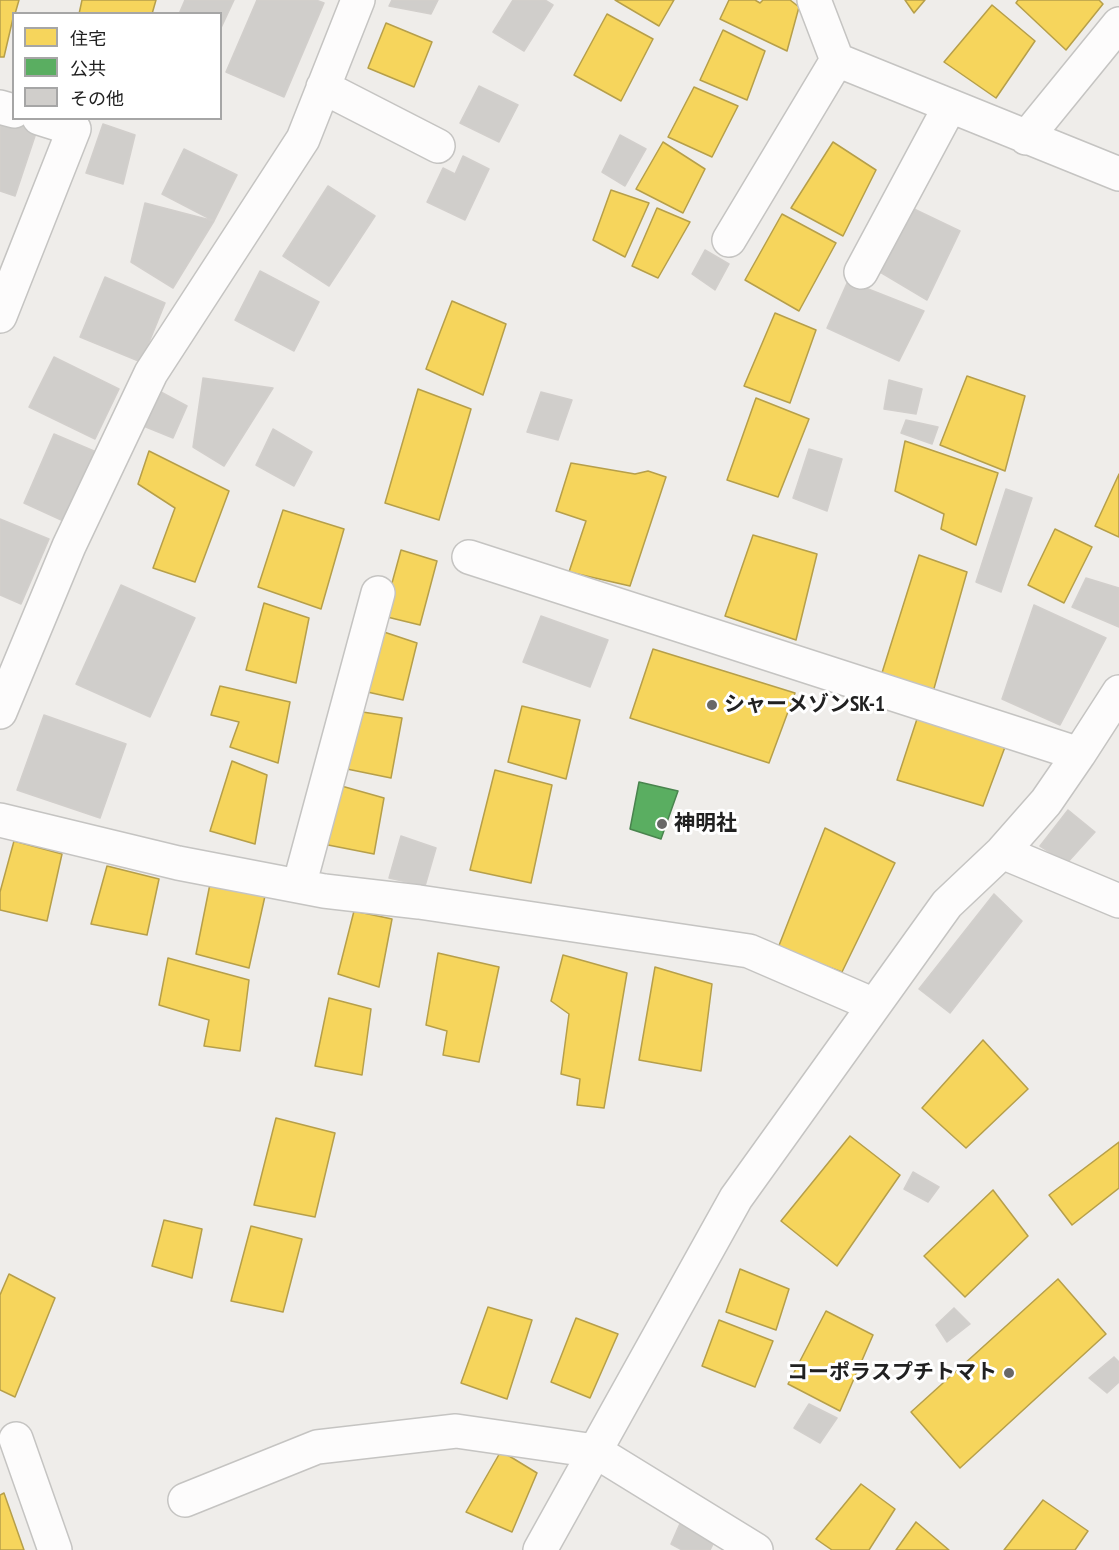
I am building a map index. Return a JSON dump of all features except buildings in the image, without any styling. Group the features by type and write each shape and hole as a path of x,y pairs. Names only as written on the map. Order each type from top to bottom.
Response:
{"street":[{"path":"0,712 69,546 152,373 303,139 358,0"},
{"path":"814,0 837,60 1119,174"},
{"path":"1026,138 1119,24"},
{"path":"729,240 837,60"},
{"path":"323,87 438,146"},
{"path":"861,272 950,106"},
{"path":"0,316 74,129 45,120"},
{"path":"469,557 1079,754"},
{"path":"299,886 378,593"},
{"path":"540,1550 736,1198 947,904 1002,852 1046,802 1119,692"},
{"path":"0,820 178,863 324,891 419,902 749,951 874,1005"},
{"path":"1002,852 1119,901"},
{"path":"185,1500 317,1447 456,1431 595,1451 756,1550"},
{"path":"16,1439 55,1550"}],"place":[{"name":"シャーメゾンSK-1","path":"712,705"},
{"name":"神明社","path":"662,824"},
{"name":"コーポラスプチトマト","path":"1009,1373"}]}
